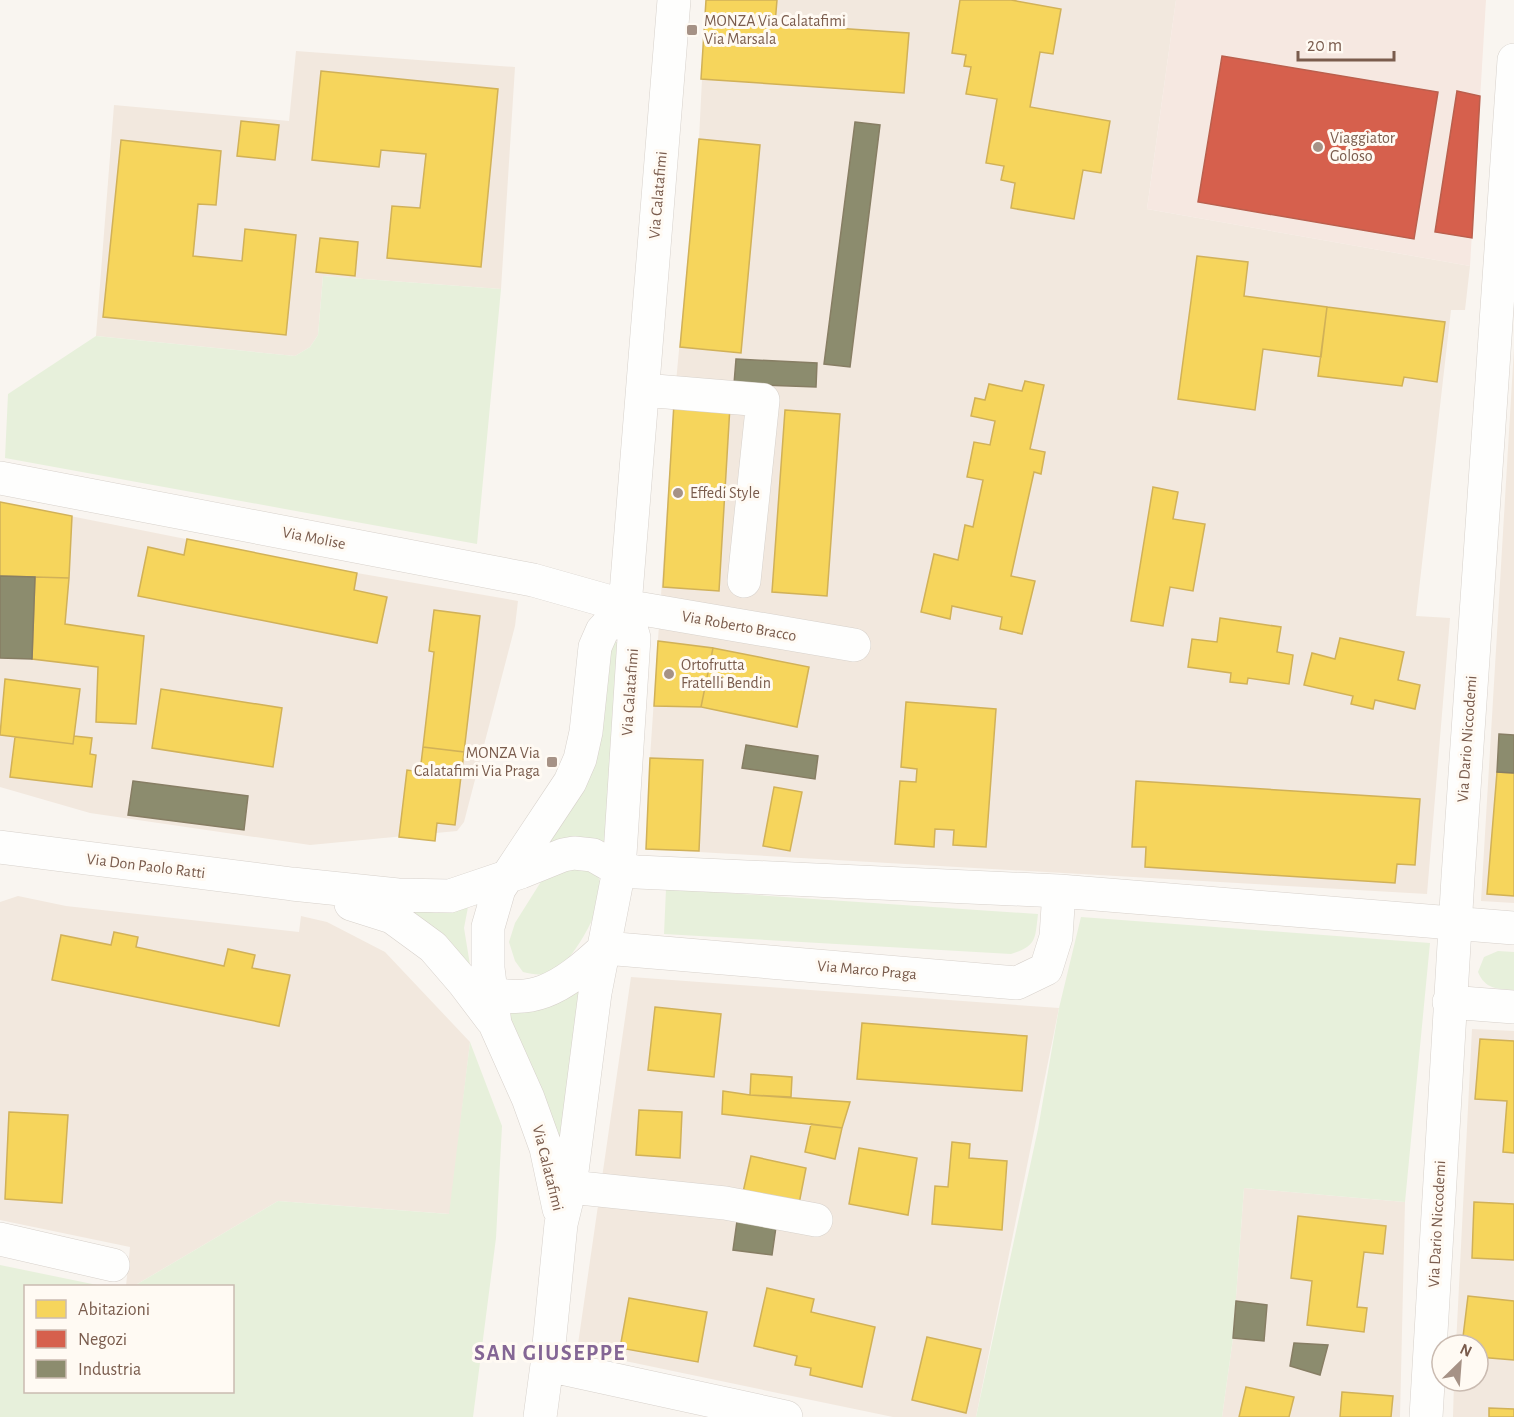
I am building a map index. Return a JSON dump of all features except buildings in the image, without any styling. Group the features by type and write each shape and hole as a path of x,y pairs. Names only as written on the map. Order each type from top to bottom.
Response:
{"street":[{"name":"Via Calatafimi","path":"540,1417 561,1238 570,1187 595,993 619,870 634,638 626,606 674,0"},
{"name":"Via Dario Niccodemi","path":"1426,1417 1449,1002 1514,62"},
{"path":"643,390 763,400 744,581"},
{"name":"Via Molise","path":"0,478 533,580 626,606"},
{"name":"Via Calatafimi","path":"561,1238 546,1148 528,1098 483,1000 488,968 488,927 494,901 506,877 570,782 580,759 586,732 595,647 602,631 626,606"},
{"name":"Via Roberto Bracco","path":"626,606 854,645"},
{"name":"Via Don Paolo Ratti","path":"0,847 398,895 450,896 574,853 585,852 593,855 619,870"},
{"path":"619,870 1059,891 1514,928"},
{"name":"Via Don Paolo Ratti","path":"292,884 392,917 433,947 483,1000"},
{"name":"Via Marco Praga","path":"605,948 1017,983 1046,969 1056,937 1059,891"},
{"path":"483,1000 544,992 577,974 605,948"},
{"path":"1449,1002 1514,1007"},
{"path":"570,1187 725,1203 816,1220"},
{"path":"0,1239 113,1265"},
{"path":"547,1365 786,1417"}],"shaded area":[{"path":"706,0 1176,0 1147,209 1470,266 1465,310 1451,310 1416,616 1450,618 1427,894 646,849 674,403 699,139"},
{"path":"1176,0 1486,0 1470,266 1147,209"},
{"path":"296,51 515,67 501,289 323,276 318,335 310,347 295,356 96,336 114,105 289,121"},
{"path":"1514,348 1514,903 1481,901"},
{"path":"0,502 357,573 518,601 515,626 464,822 457,831 310,845 90,813 0,787"},
{"path":"18,896 66,906 299,932 301,916 327,922 385,952 470,1042 450,1214 278,1201 136,1285 126,1285 130,1247 0,1220 0,902"},
{"path":"631,977 1059,1008 976,1417 893,1417 577,1351"},
{"path":"1472,1029 1514,1031 1514,1417 1453,1417 1454,1393 1490,1393 1490,1333 1457,1333"},
{"path":"1244,1188 1405,1202 1400,1417 1222,1417 1233,1338"}],"green space":[{"path":"323,276 501,289 477,544 5,458 8,394 96,336 295,356 310,347 318,335"},
{"path":"610,641 621,643 606,841 570,841 543,850"},
{"path":"578,865 596,875 601,886 595,913 588,928 571,955 554,971 539,975 523,972 515,961 509,942 515,923 542,880"},
{"path":"666,889 1038,914 1033,940 1026,948 1011,954 664,934"},
{"path":"469,902 464,928 470,965 402,906 436,913"},
{"path":"1081,917 1430,943 1405,1202 1244,1188 1233,1338 1222,1417 976,1417 1038,1129 1059,1008"},
{"path":"1498,951 1514,952 1514,990 1488,985 1478,972 1484,957"},
{"path":"579,990 560,1147 505,1012 527,1011 544,1007 561,1001"},
{"path":"470,1042 502,1126 496,1238 473,1417 0,1417 0,1265 97,1285 24,1285 24,1393 234,1393 234,1285 136,1285 278,1201 449,1214"}],"place":[{"name":"MONZA Via Calatafimi Via Marsala","path":"692,30"},
{"name":"Viaggiator Goloso","path":"1318,147"},
{"name":"Effedi Style","path":"678,493"},
{"name":"Ortofrutta Fratelli Bendin","path":"669,674"},
{"name":"MONZA Via Calatafimi Via Praga","path":"552,762"}],"district":[{"name":"SAN GIUSEPPE","path":"550,1353"}]}
